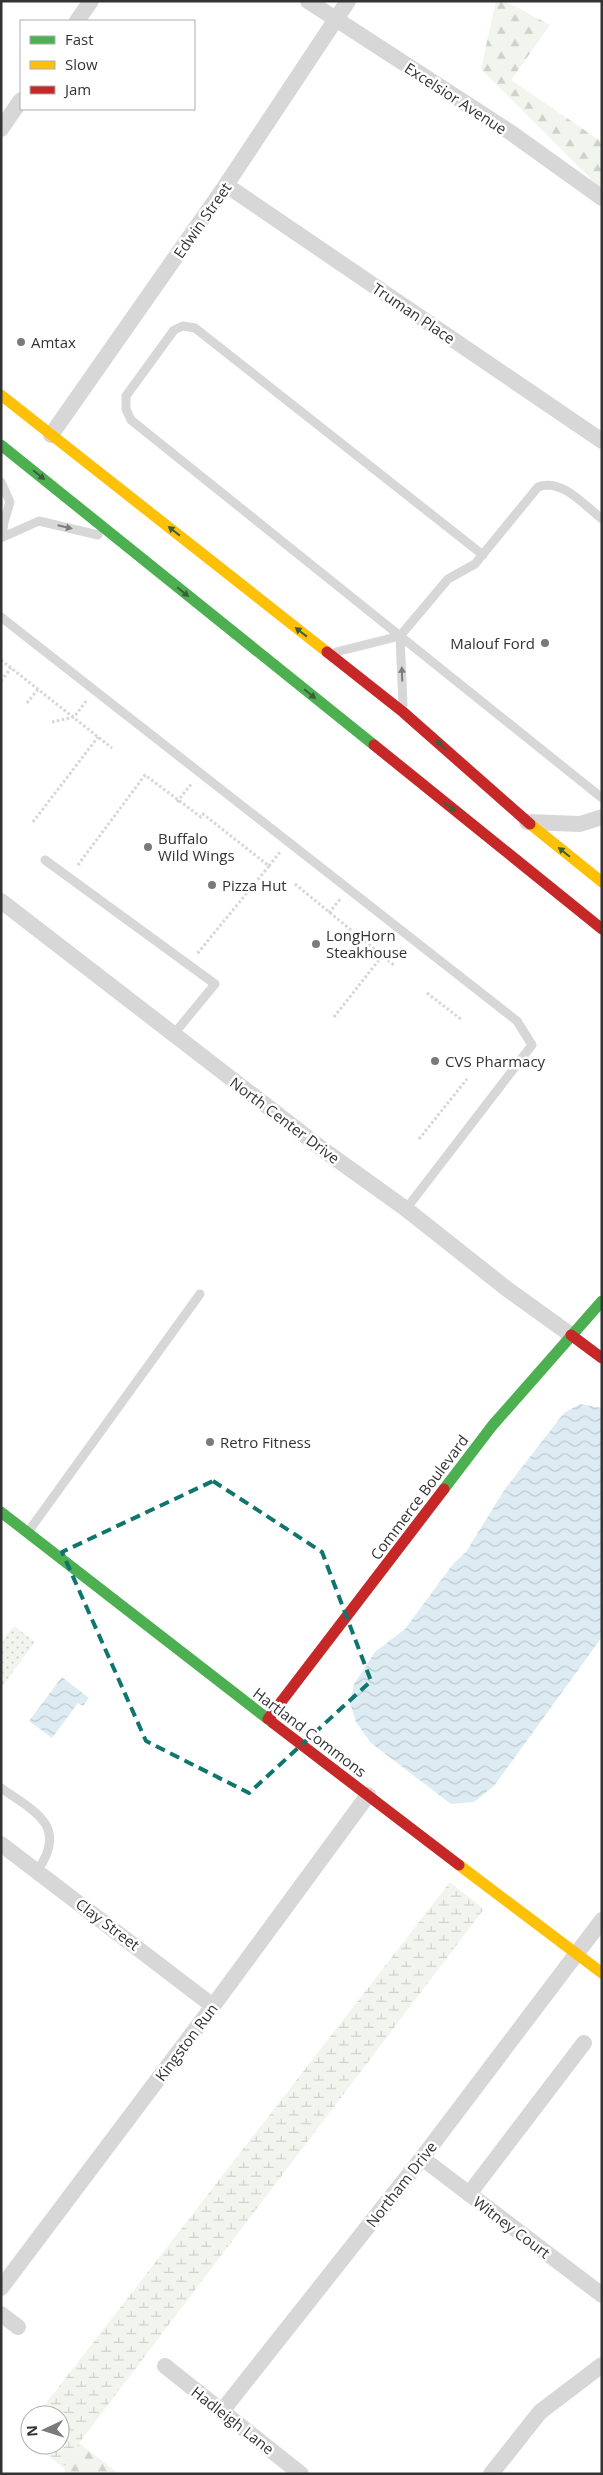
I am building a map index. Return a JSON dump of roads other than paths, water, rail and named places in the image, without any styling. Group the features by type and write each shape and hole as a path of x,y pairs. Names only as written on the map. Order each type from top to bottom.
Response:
{"main road":[{"path":"1,395 403,712 527,822 602,882"},
{"path":"1,444 602,929"},
{"path":"554,891 590,934"},
{"name":"Commerce Boulevard","path":"268,1719 492,1426 602,1301"},
{"path":"571,1335 602,1358"},
{"name":"Hartland Commons","path":"1,1512 268,1719 602,1973"}],"street":[{"path":"78,20 91,1"},
{"name":"Excelsior Avenue","path":"308,1 335,21 510,132 602,198"},
{"name":"Edwin Street","path":"51,435 226,185 348,1"},
{"path":"1,129 20,101"},
{"name":"Truman Place","path":"226,185 602,441"},
{"path":"527,822 580,824 602,818"},
{"name":"North Center Drive","path":"1,901 325,1151 406,1209 507,1290 571,1335"},
{"name":"Kingston Run","path":"1,2288 213,2006 368,1795"},
{"name":"Clay Street","path":"1,1844 213,2006"},
{"name":"Northam Drive","path":"222,2411 422,2158 602,1920"},
{"path":"469,2194 584,2043"},
{"name":"Witney Court","path":"422,2158 602,2296"},
{"path":"1,2314 18,2327"},
{"path":"491,2474 540,2412 602,2365"},
{"name":"Hadleigh Lane","path":"165,2366 301,2474"}],"lane":[{"path":"483,555 195,328 183,326 174,330 126,396 126,409 131,420 602,798"},
{"path":"1,482 10,502 2,537"},
{"path":"329,654 400,636 448,578 475,564 538,487 547,484 560,486 602,519"},
{"path":"2,537 39,521 118,539"},
{"path":"1,617 517,1021 532,1045 406,1209"},
{"path":"400,636 403,712"},
{"path":"45,860 215,984 174,1035"},
{"path":"28,1532 200,1294"},
{"path":"1,1788 42,1817 49,1830 51,1842 47,1857 37,1871"}],"water":[{"path":"580,1404 602,1408 602,1637 494,1786 474,1802 451,1804 371,1743 356,1722 350,1703 354,1684 375,1652 405,1629 453,1564 466,1552 505,1489 564,1413"},
{"path":"62,1677 89,1698 83,1706 78,1703 52,1738 29,1721"}],"place":[{"name":"Amtax","path":"21,342"},
{"name":"Malouf Ford","path":"545,643"},
{"name":"Buffalo Wild Wings","path":"148,847"},
{"name":"Pizza Hut","path":"212,885"},
{"name":"LongHorn Steakhouse","path":"316,944"},
{"name":"CVS Pharmacy","path":"435,1061"},
{"name":"Retro Fitness","path":"210,1442"}]}
